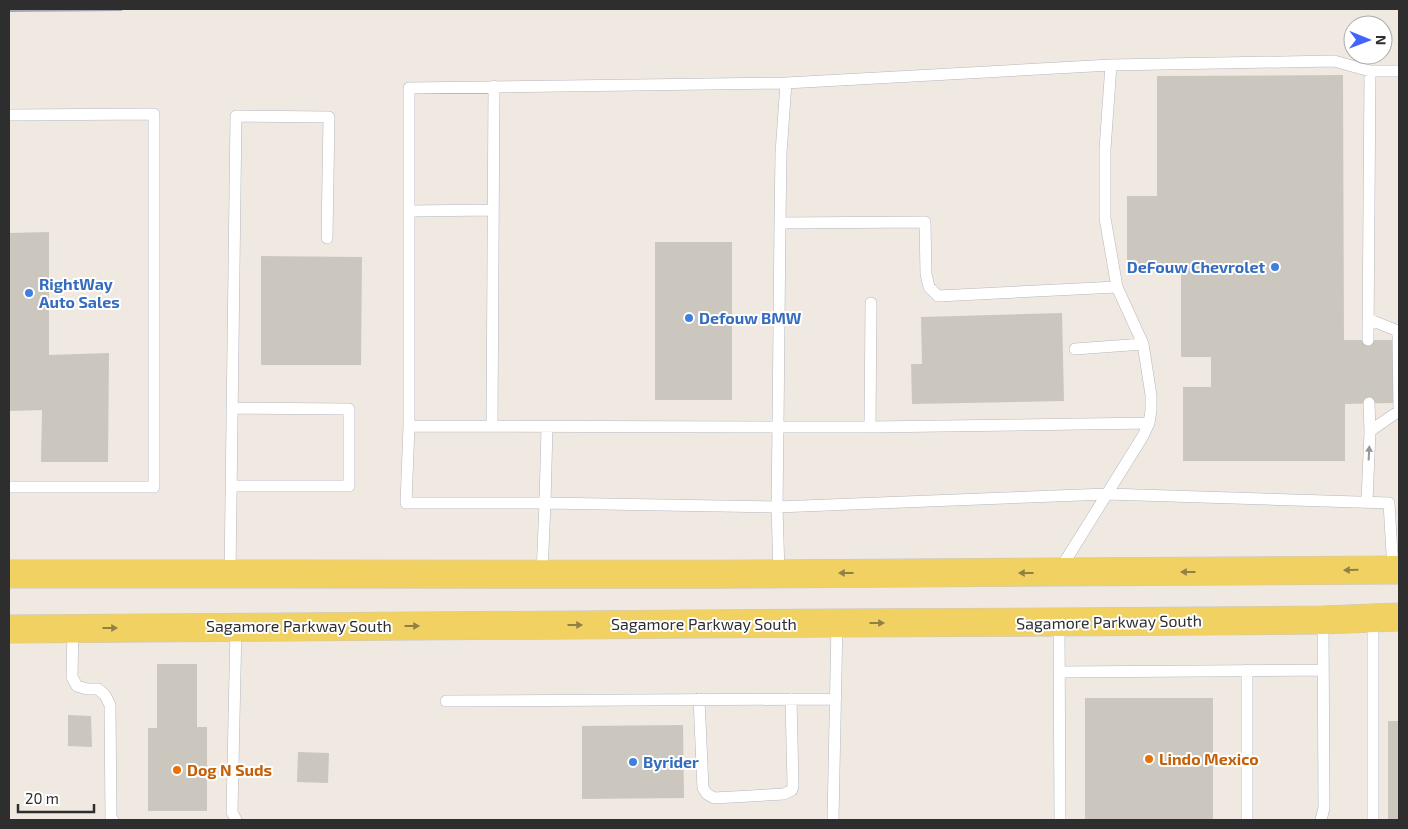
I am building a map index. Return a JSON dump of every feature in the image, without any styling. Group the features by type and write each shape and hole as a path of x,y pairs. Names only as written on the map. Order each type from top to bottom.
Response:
{"main road":[{"path":"9,574 1058,573 1396,570"},
{"name":"Sagamore Parkway South","path":"9,629 1323,620 1399,617"}],"lane":[{"path":"1396,570 1394,503 1367,501 1107,494 777,507 406,503 409,426 410,88 786,83 1111,65 1334,61 1370,71 1399,71"},
{"path":"1058,573 1143,436 1149,423 1151,410 1151,395 1143,344 1117,287 1105,218 1105,149 1111,65"},
{"path":"1368,340 1370,71"},
{"path":"780,573 777,507 780,223 781,153 786,83"},
{"path":"492,426 494,86"},
{"path":"9,115 154,114 154,487 9,487"},
{"path":"230,575 236,116 329,117 327,238"},
{"path":"409,211 493,210"},
{"path":"780,223 925,222 926,274 929,287 938,296 1117,287"},
{"path":"870,427 871,303"},
{"path":"1368,319 1398,331 1399,411 1370,431"},
{"path":"1076,349 1143,344"},
{"path":"1367,501 1370,431 1369,403"},
{"path":"231,486 349,486 349,409 232,408"},
{"path":"409,426 870,427 1149,423"},
{"path":"542,574 547,427"},
{"path":"1373,618 1374,820"},
{"path":"1322,820 1324,808 1323,620"},
{"path":"1058,622 1060,820"},
{"path":"833,820 837,623"},
{"path":"231,818 236,627"},
{"path":"73,628 72,677 78,686 98,689 105,695 110,705 111,818 113,820"},
{"path":"1247,670 1248,820"},
{"path":"1059,672 1323,670"},
{"path":"699,699 703,788 707,794 714,798 784,794 792,790 791,699"},
{"path":"446,701 836,699"}],"building":[{"path":"1343,75 1344,340 1393,340 1393,403 1345,404 1345,461 1183,461 1183,387 1211,387 1211,357 1181,357 1181,268 1127,268 1127,196 1157,196 1157,76"},
{"name":"RightWay Auto Sales","path":"49,232 49,355 109,353 108,462 41,462 42,410 9,411 9,233"},
{"path":"655,242 732,242 732,400 655,400"},
{"path":"261,256 362,257 361,365 261,365"},
{"path":"1062,313 1064,401 912,404 911,364 922,364 921,317"},
{"name":"Dog N Suds","path":"157,664 197,664 197,727 207,727 207,811 148,811 148,728 157,728"},
{"name":"Lindo Mexico","path":"1085,698 1213,698 1213,820 1085,820"},
{"path":"68,715 91,716 92,747 68,746"},
{"path":"1388,721 1399,721 1399,820 1388,820"},
{"name":"Byrider","path":"683,725 684,798 582,799 582,726"},
{"path":"298,752 329,753 328,783 297,782"}],"railway":[{"path":"9,10 121,9"}],"place":[{"name":"DeFouw Chevrolet","path":"1275,267"},
{"name":"RightWay Auto Sales","path":"29,293"},
{"name":"Defouw BMW","path":"689,318"},
{"name":"Lindo Mexico","path":"1149,759"},
{"name":"Byrider","path":"633,762"},
{"name":"Dog N Suds","path":"177,770"}]}
